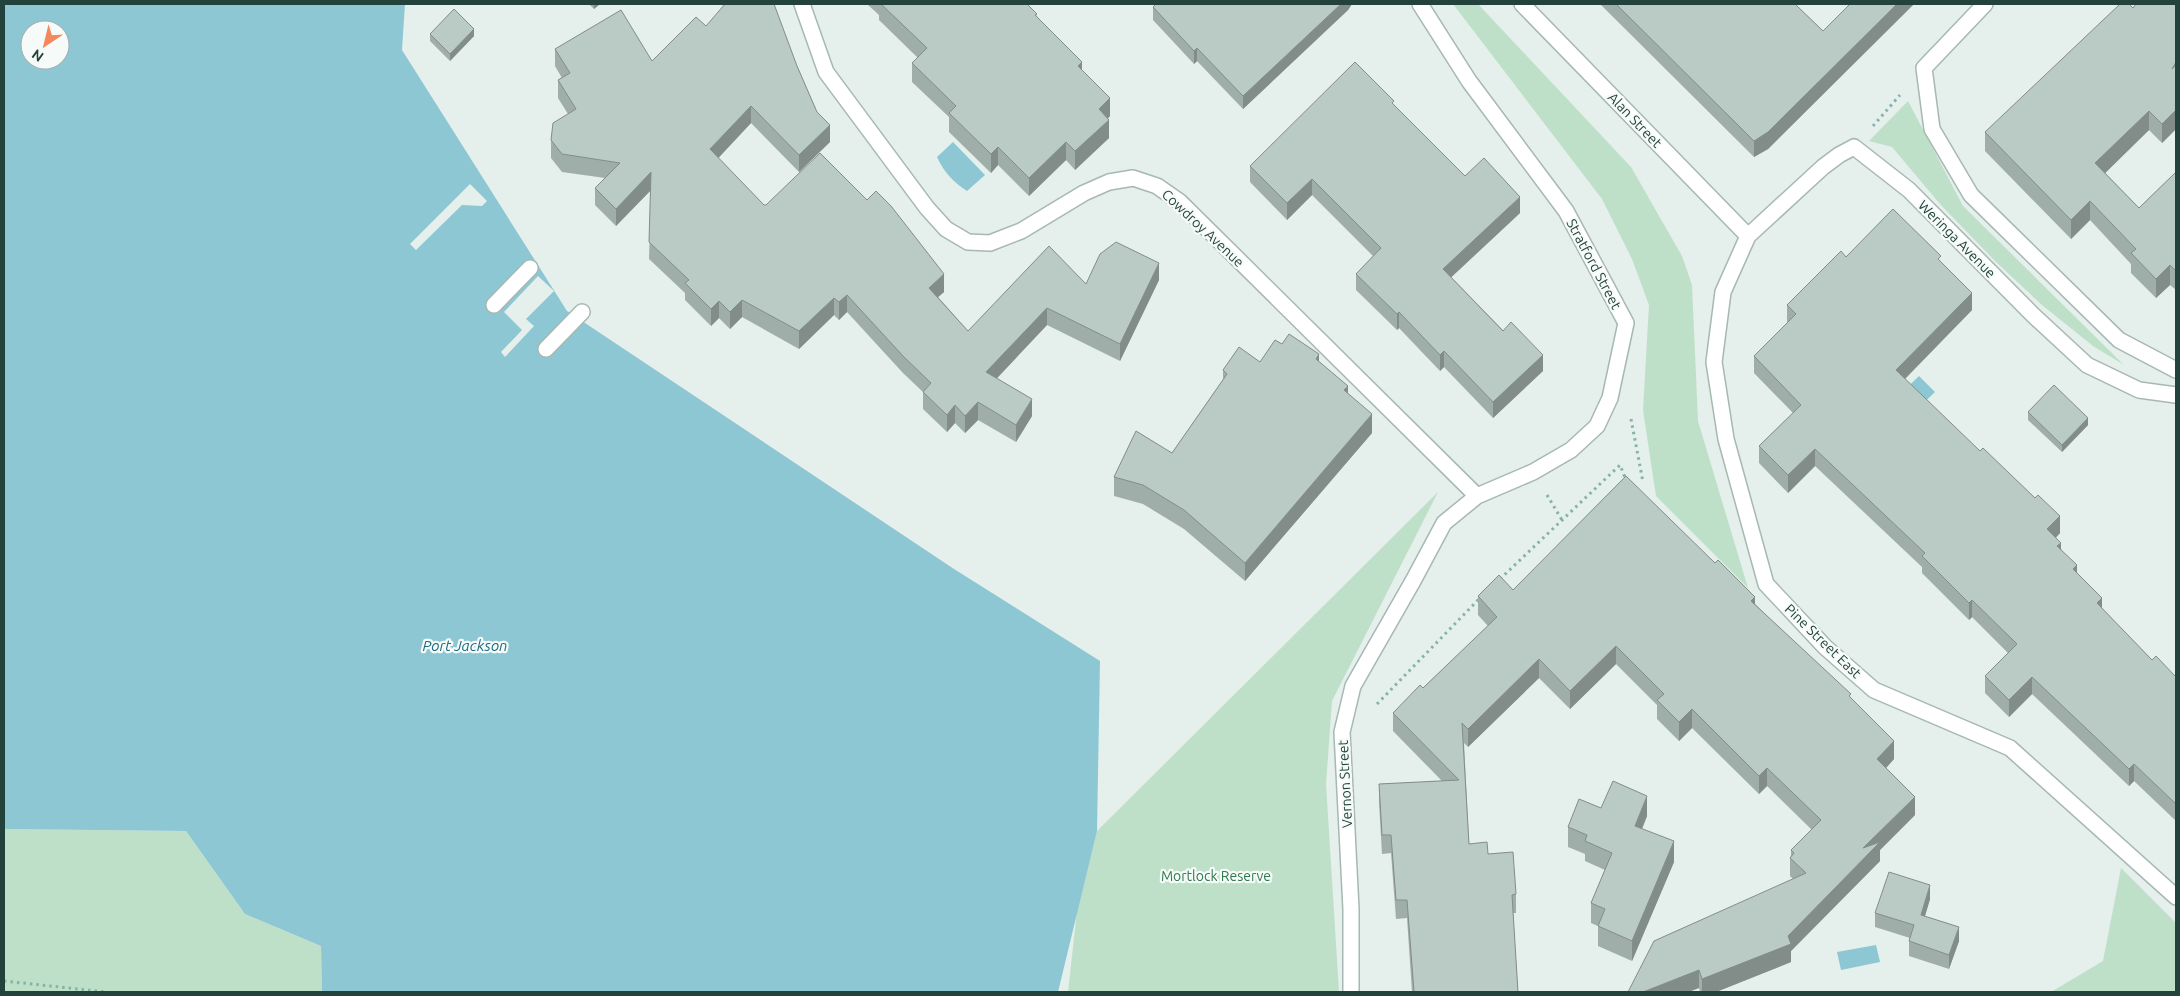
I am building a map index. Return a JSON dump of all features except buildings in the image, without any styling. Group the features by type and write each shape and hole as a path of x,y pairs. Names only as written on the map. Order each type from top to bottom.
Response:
{"street":[{"name":"Cowdroy Avenue","path":"802,4 826,72 927,208 946,229 968,242 990,243 1021,231 1084,193 1109,182 1133,178 1157,186 1180,202 1477,496"},
{"name":"Stratford Street","path":"1420,4 1469,81 1566,211 1626,323 1610,398 1597,426 1570,450 1533,472 1477,496"},
{"name":"Alan Street","path":"1522,4 1748,236"},
{"path":"1985,4 1924,68 1932,129 1971,195 2119,340 2176,370"},
{"path":"1748,236 1823,167 1839,155 1854,148"},
{"name":"Weringa Avenue","path":"1854,148 1909,190 2033,315 2087,365 2139,390 2176,395"},
{"name":"Pine Street East","path":"1748,236 1723,292 1714,362 1726,439 1766,584 1825,647 1874,690 2010,748 2176,897"},
{"path":"494,304 530,268"},
{"path":"546,349 582,312"},
{"name":"Vernon Street","path":"1351,992 1351,908 1342,732 1353,686 1414,581 1444,523 1477,496"}],"path":[{"path":"1854,148 1924,68"},
{"path":"1610,398 1632,421 1643,482"},
{"path":"1496,583 1620,465 1626,481 1632,487"},
{"path":"1547,495 1562,520"},
{"path":"1372,709 1484,595"},
{"path":"4,981 106,992"}],"green space":[{"path":"1453,4 1478,4 1631,167 1682,256 1692,285 1698,421 1748,588 1656,496 1643,410 1649,305 1632,259 1602,199"},
{"path":"1908,101 1963,206 2124,365 2093,346 2042,305 1995,261 1940,204 1892,147 1869,141"},
{"name":"Mortlock Reserve","path":"1438,492 1332,701 1326,784 1339,992 1068,992 1077,911 1097,831"},
{"path":"4,829 186,831 245,914 321,946 322,992 4,992"},
{"path":"2121,868 2176,923 2176,992 2051,992 2103,961"}],"water":[{"name":"Port Jackson","path":"4,4 405,4 402,50 567,311 954,569 1100,661 1097,831 1058,992 322,992 321,946 245,914 186,831 4,829"},
{"path":"953,142 985,175 967,191 949,176 937,157"},
{"path":"1919,376 1935,392 1886,439 1880,414"},
{"path":"1876,945 1880,962 1841,970 1837,952"}],"pier":[{"path":"470,184 487,201 482,206 462,205 416,250 410,244"},
{"path":"538,276 554,291 526,319 534,326 505,357 501,352 522,330 504,312"}]}
